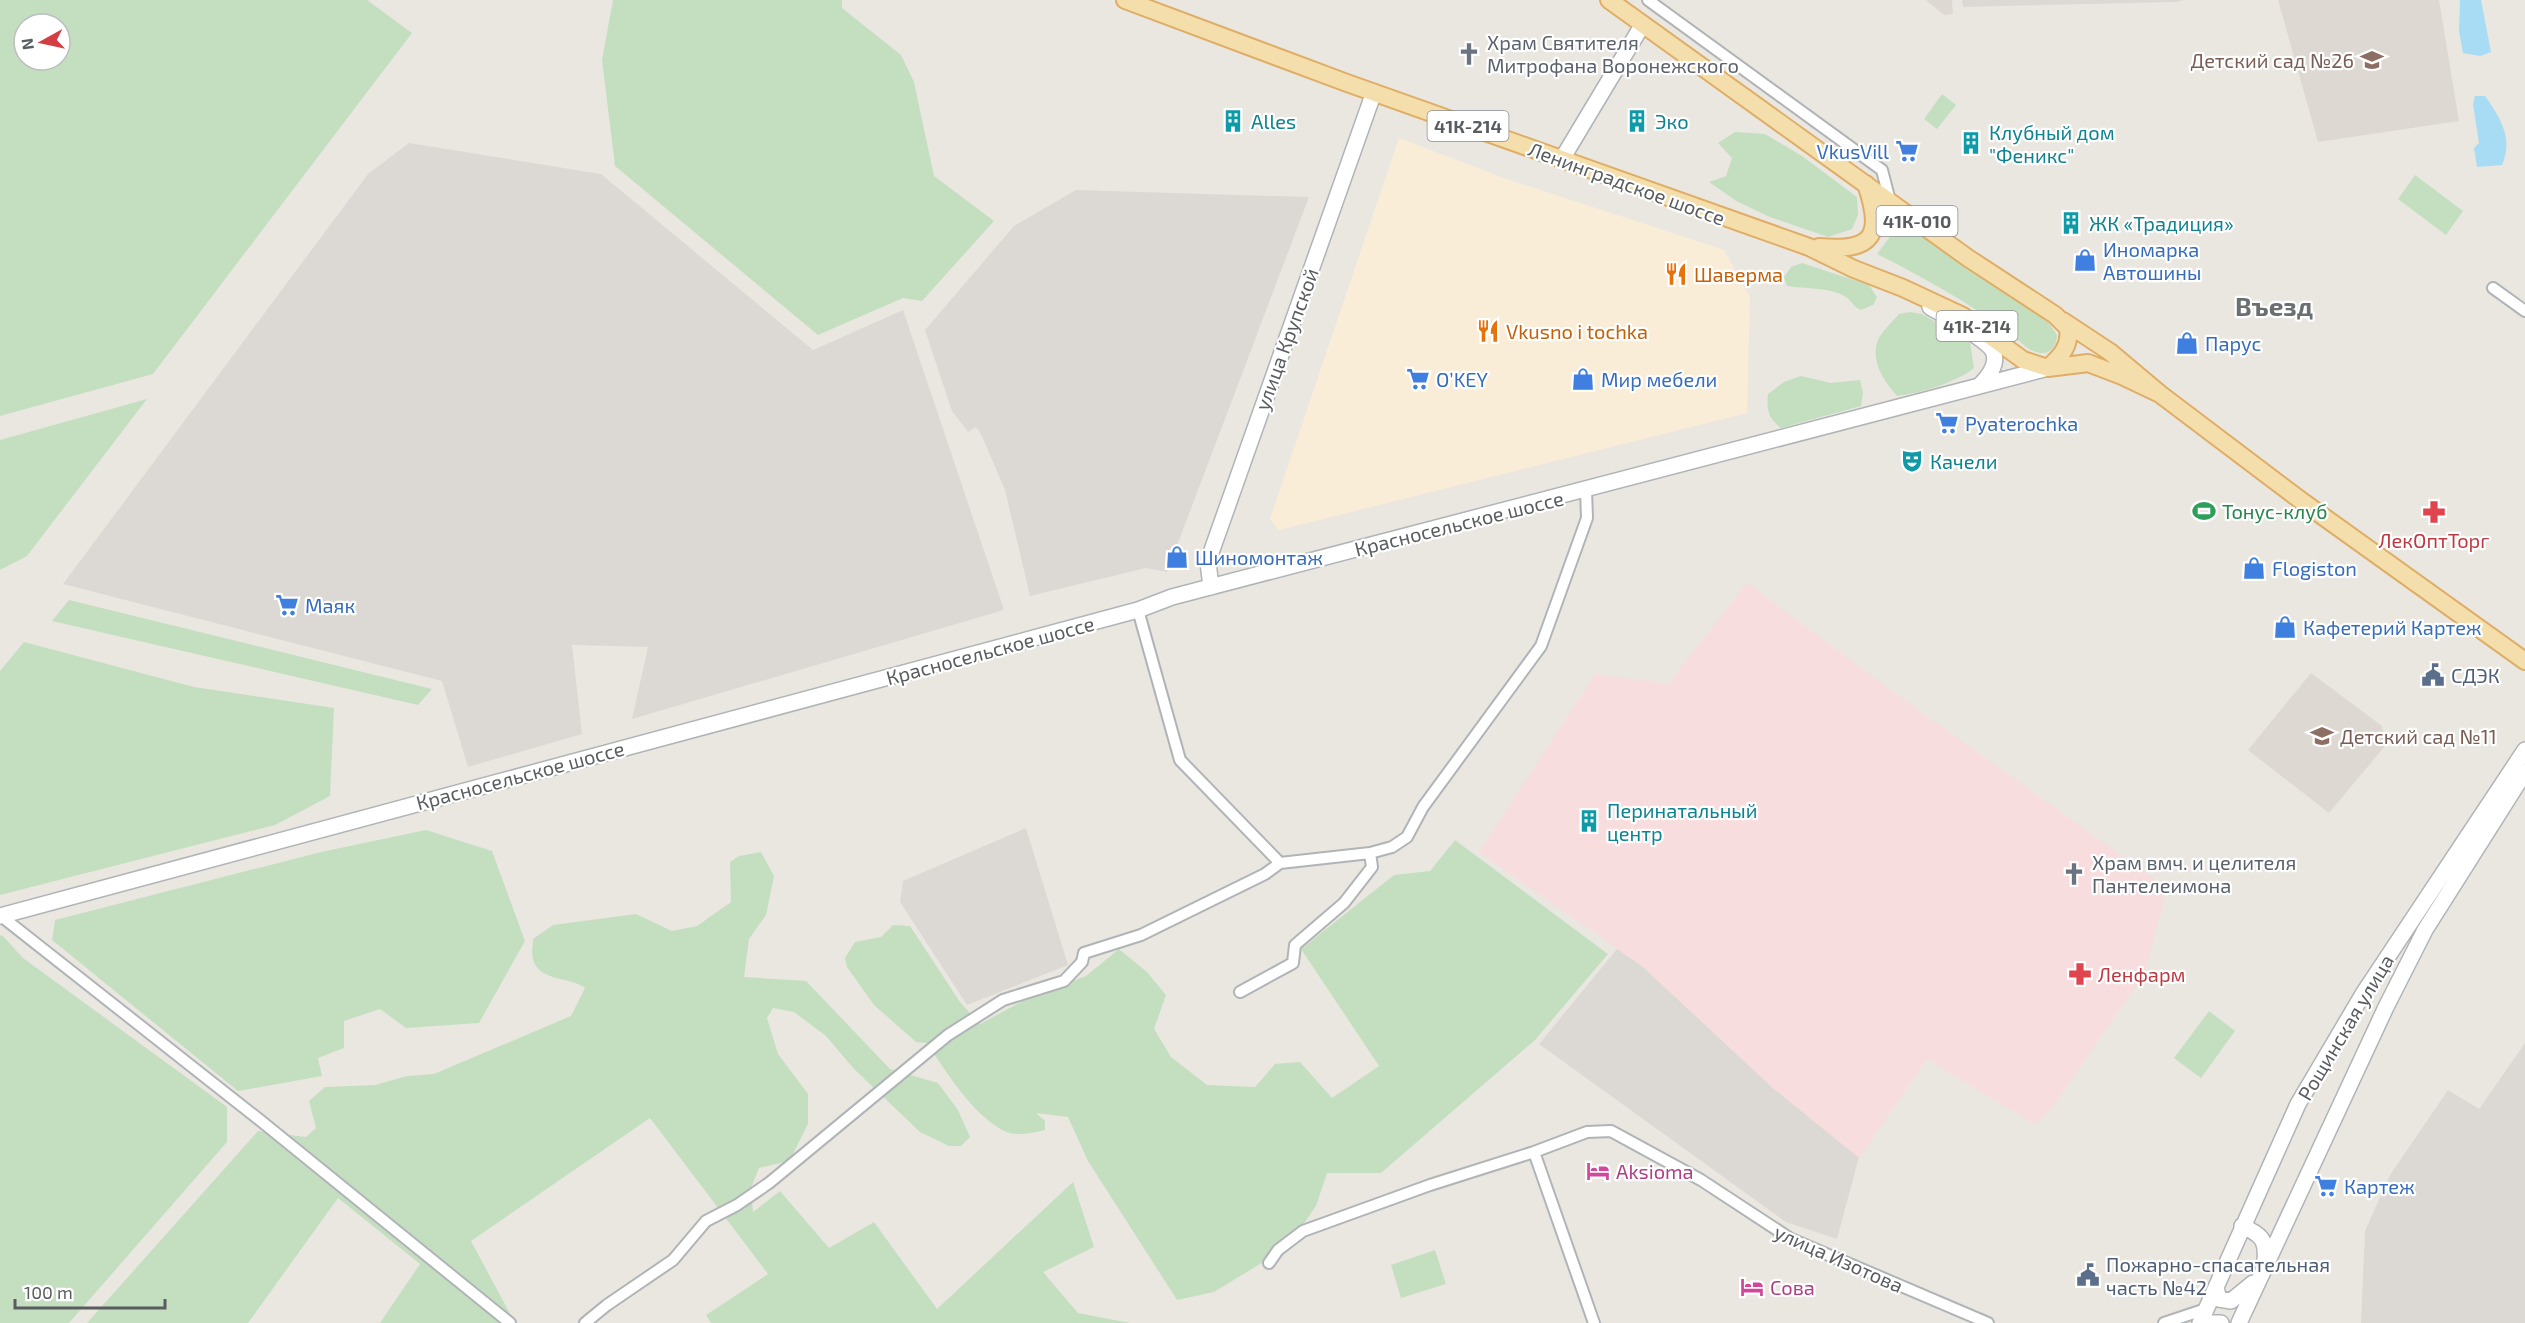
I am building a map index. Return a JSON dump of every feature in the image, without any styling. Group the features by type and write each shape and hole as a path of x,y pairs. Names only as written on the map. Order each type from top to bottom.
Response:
{"main road":[{"name":"Ленинградское шоссе","path":"1125,0 1374,92 1809,247 1963,316 2023,360 2048,368"},
{"name":"41К-010","path":"1609,0 1968,258 2051,313"},
{"path":"1563,159 1643,24"},
{"name":"улица Крупской","path":"1211,587 1208,562 1374,92"},
{"path":"1809,247 1856,248 1867,241 1874,229 1874,208 1866,184"},
{"path":"1903,288 1993,351 1994,363 1989,375 1980,385"},
{"path":"2048,368 2062,354 2068,338 2068,328 2051,313"},
{"path":"2051,313 2110,352 2160,394 2303,502 2525,661"},
{"path":"2048,368 2088,363 2160,394"},
{"name":"Красносельское шоссе","path":"1,916 1138,610 1172,597 2048,368"},
{"name":"Рощинская улица","path":"2204,1318 2242,1226 2298,1104 2363,994 2525,750"},
{"name":"Рощинская улица","path":"2240,1323 2262,1271 2386,1007 2426,928 2525,772"},
{"path":"2363,994 2386,1007"},
{"path":"2216,1288 2219,1299 2231,1301 2245,1292 2262,1271 2265,1243 2260,1234 2242,1226"},
{"path":"2204,1318 2221,1323"}],"street":[{"path":"1648,0 1882,170 1890,201"},
{"path":"2493,288 2525,311"},
{"path":"585,1323 607,1305 674,1260 706,1221 737,1205 769,1183 948,1035 1003,1000 1064,981 1082,962 1084,953 1141,935 1265,874 1280,863 1370,853 1392,848 1407,837 1423,807 1541,646 1587,518 1586,490"},
{"path":"1138,610 1180,760 1280,863"},
{"path":"1240,992 1293,963 1295,945 1344,903 1372,867 1370,853"},
{"path":"1,916 261,1121 510,1323"},
{"name":"улица Изотова","path":"1269,1263 1278,1250 1303,1230 1587,1132 1611,1131 1701,1180 1791,1239 1988,1323"},
{"path":"1534,1152 1594,1323"},
{"path":"2164,1323 2204,1318"}],"shaded area":[{"path":"1926,0 1952,0 1953,14 1944,15"},
{"path":"1962,0 2184,0 1963,7"},
{"name":"Детский сад №26","path":"2278,0 2439,0 2459,121 2318,142"},
{"path":"1399,138 1504,178 1724,250 1750,297 1747,413 1279,530 1270,519"},
{"path":"409,143 601,174 813,350 903,310 1004,610 632,719 648,647 572,645 582,734 468,767 442,681 63,584 368,174"},
{"path":"1076,190 1309,197 1167,572 1146,568 1030,596 1005,490 981,434 976,427 968,432 952,411 925,330 1014,226"},
{"path":"1747,583 1906,701 2167,888 2145,973 2049,1112 2034,1124 1927,1059 1859,1158 1773,1088 1642,966 1479,852 1595,674 1668,684"},
{"name":"Детский сад №11","path":"2311,673 2382,726 2385,746 2329,813 2248,750"},
{"path":"1026,828 1068,965 967,1005 900,902 903,881"},
{"path":"1617,949 1642,966 1773,1088 1859,1157 1837,1239 1786,1222 1539,1044"},
{"path":"2525,1043 2525,1323 2361,1323 2365,1231 2390,1175 2448,1090 2479,1109"}],"green space":[{"path":"0,0 367,0 412,33 153,374 0,416"},
{"path":"613,0 842,0 842,8 901,55 914,82 934,176 994,221 922,301 903,298 818,335 615,166 602,60"},
{"path":"1942,94 1956,105 1937,129 1924,119"},
{"path":"1735,132 1765,134 1802,156 1857,197 1858,215 1852,229 1828,237 1770,217 1738,202 1709,182 1726,176 1732,158 1718,143"},
{"path":"2415,175 2463,211 2446,235 2398,199"},
{"path":"1893,215 2049,323 2057,335 2053,348 2045,353 2031,350 2004,328 1973,308 1877,254 1889,238"},
{"path":"1802,263 1869,285 1877,297 1873,305 1861,310 1846,297 1833,291 1787,286 1784,277 1791,267"},
{"path":"1910,312 1922,314 1970,342 1974,368 1937,386 1897,396 1880,371 1876,348 1882,333 1899,314"},
{"path":"1801,376 1831,383 1860,380 1863,393 1861,406 1781,428 1769,414 1768,394 1784,382"},
{"path":"147,399 27,556 0,570 0,440"},
{"path":"69,600 432,689 418,705 52,621"},
{"path":"24,642 194,687 334,708 330,796 275,825 0,895 0,671"},
{"path":"426,830 492,851 525,941 479,1023 406,1028 380,1009 344,1021 344,1048 318,1058 322,1076 238,1091 52,940 55,920 321,852"},
{"path":"1455,840 1608,954 1535,1040 1381,1173 1327,1173 1316,1206 1288,1247 1214,1292 1177,1300 1088,1161 1068,1117 1036,1113 1045,1121 1045,1130 1024,1134 1009,1133 992,1124 961,1092 927,1043 916,1042 874,1005 847,967 845,958 855,942 881,937 893,925 910,926 960,1002 980,1024 1028,998 1086,976 1119,949 1147,972 1166,995 1154,1029 1171,1057 1207,1085 1255,1087 1275,1064 1300,1062 1332,1098 1379,1066 1301,949 1394,875 1430,871"},
{"path":"761,852 774,876 766,915 749,939 744,977 806,981 890,1069 938,1083 958,1110 970,1137 961,1146 949,1146 920,1132 854,1069 826,1036 794,1012 773,1008 767,1018 778,1054 808,1094 808,1124 791,1158 785,1162 759,1168 751,1188 753,1212 780,1191 829,1248 874,1222 937,1309 1073,1182 1094,1247 1043,1272 1078,1313 1130,1323 711,1323 706,1315 768,1274 650,1118 471,1241 515,1323 380,1323 420,1264 338,1198 248,1323 87,1323 258,1131 306,1137 316,1128 309,1101 325,1087 375,1085 407,1076 434,1074 571,1016 585,988 541,972 533,959 533,939 553,925 636,914 672,931 697,926 731,902 730,862 739,856"},
{"path":"2,935 23,958 227,1107 227,1142 69,1323 0,1323 0,936"},
{"path":"2209,1011 2235,1031 2201,1078 2174,1058"},
{"path":"1435,1250 1446,1284 1401,1298 1391,1265"}],"water":[{"path":"2460,0 2481,0 2491,52 2480,56 2463,53 2459,31"},
{"path":"2475,96 2485,96 2504,129 2507,146 2502,165 2477,167 2474,148 2479,143 2473,104"}],"place":[{"name":"Храм Святителя Митрофана Воронежского","path":"1469,54"},
{"name":"Детский сад №26","path":"2372,60"},
{"name":"Alles","path":"1233,121"},
{"name":"Эко","path":"1637,121"},
{"name":"Клубный дом \"Феникс\"","path":"1971,143"},
{"name":"VkusVill","path":"1907,151"},
{"name":"ЖК «Традиция»","path":"2071,223"},
{"name":"Иномарка Автошины","path":"2085,260"},
{"name":"Шаверма","path":"1676,274"},
{"name":"Vkusno i tochka","path":"1488,331"},
{"name":"Парус","path":"2187,343"},
{"name":"O’KEY","path":"1418,379"},
{"name":"Мир мебели","path":"1583,379"},
{"name":"Pyaterochka","path":"1947,423"},
{"name":"Качели","path":"1912,461"},
{"name":"Тонус-клуб","path":"2204,511"},
{"name":"ЛекОптТорг","path":"2434,512"},
{"name":"Шиномонтаж","path":"1177,557"},
{"name":"Flogiston","path":"2254,568"},
{"name":"Маяк","path":"287,605"},
{"name":"Кафетерий Картеж","path":"2285,627"},
{"name":"СДЭК","path":"2433,675"},
{"name":"Детский сад №11","path":"2322,736"},
{"name":"Перинатальный центр","path":"1589,821"},
{"name":"Храм вмч. и целителя Пантелеимона","path":"2074,874"},
{"name":"Ленфарм","path":"2080,974"},
{"name":"Aksioma","path":"1598,1171"},
{"name":"Картеж","path":"2326,1186"},
{"name":"Пожарно-спасательная часть №42","path":"2088,1275"},
{"name":"Сова","path":"1752,1287"}],"district":[{"name":"Въезд","path":"2274,305"}]}
